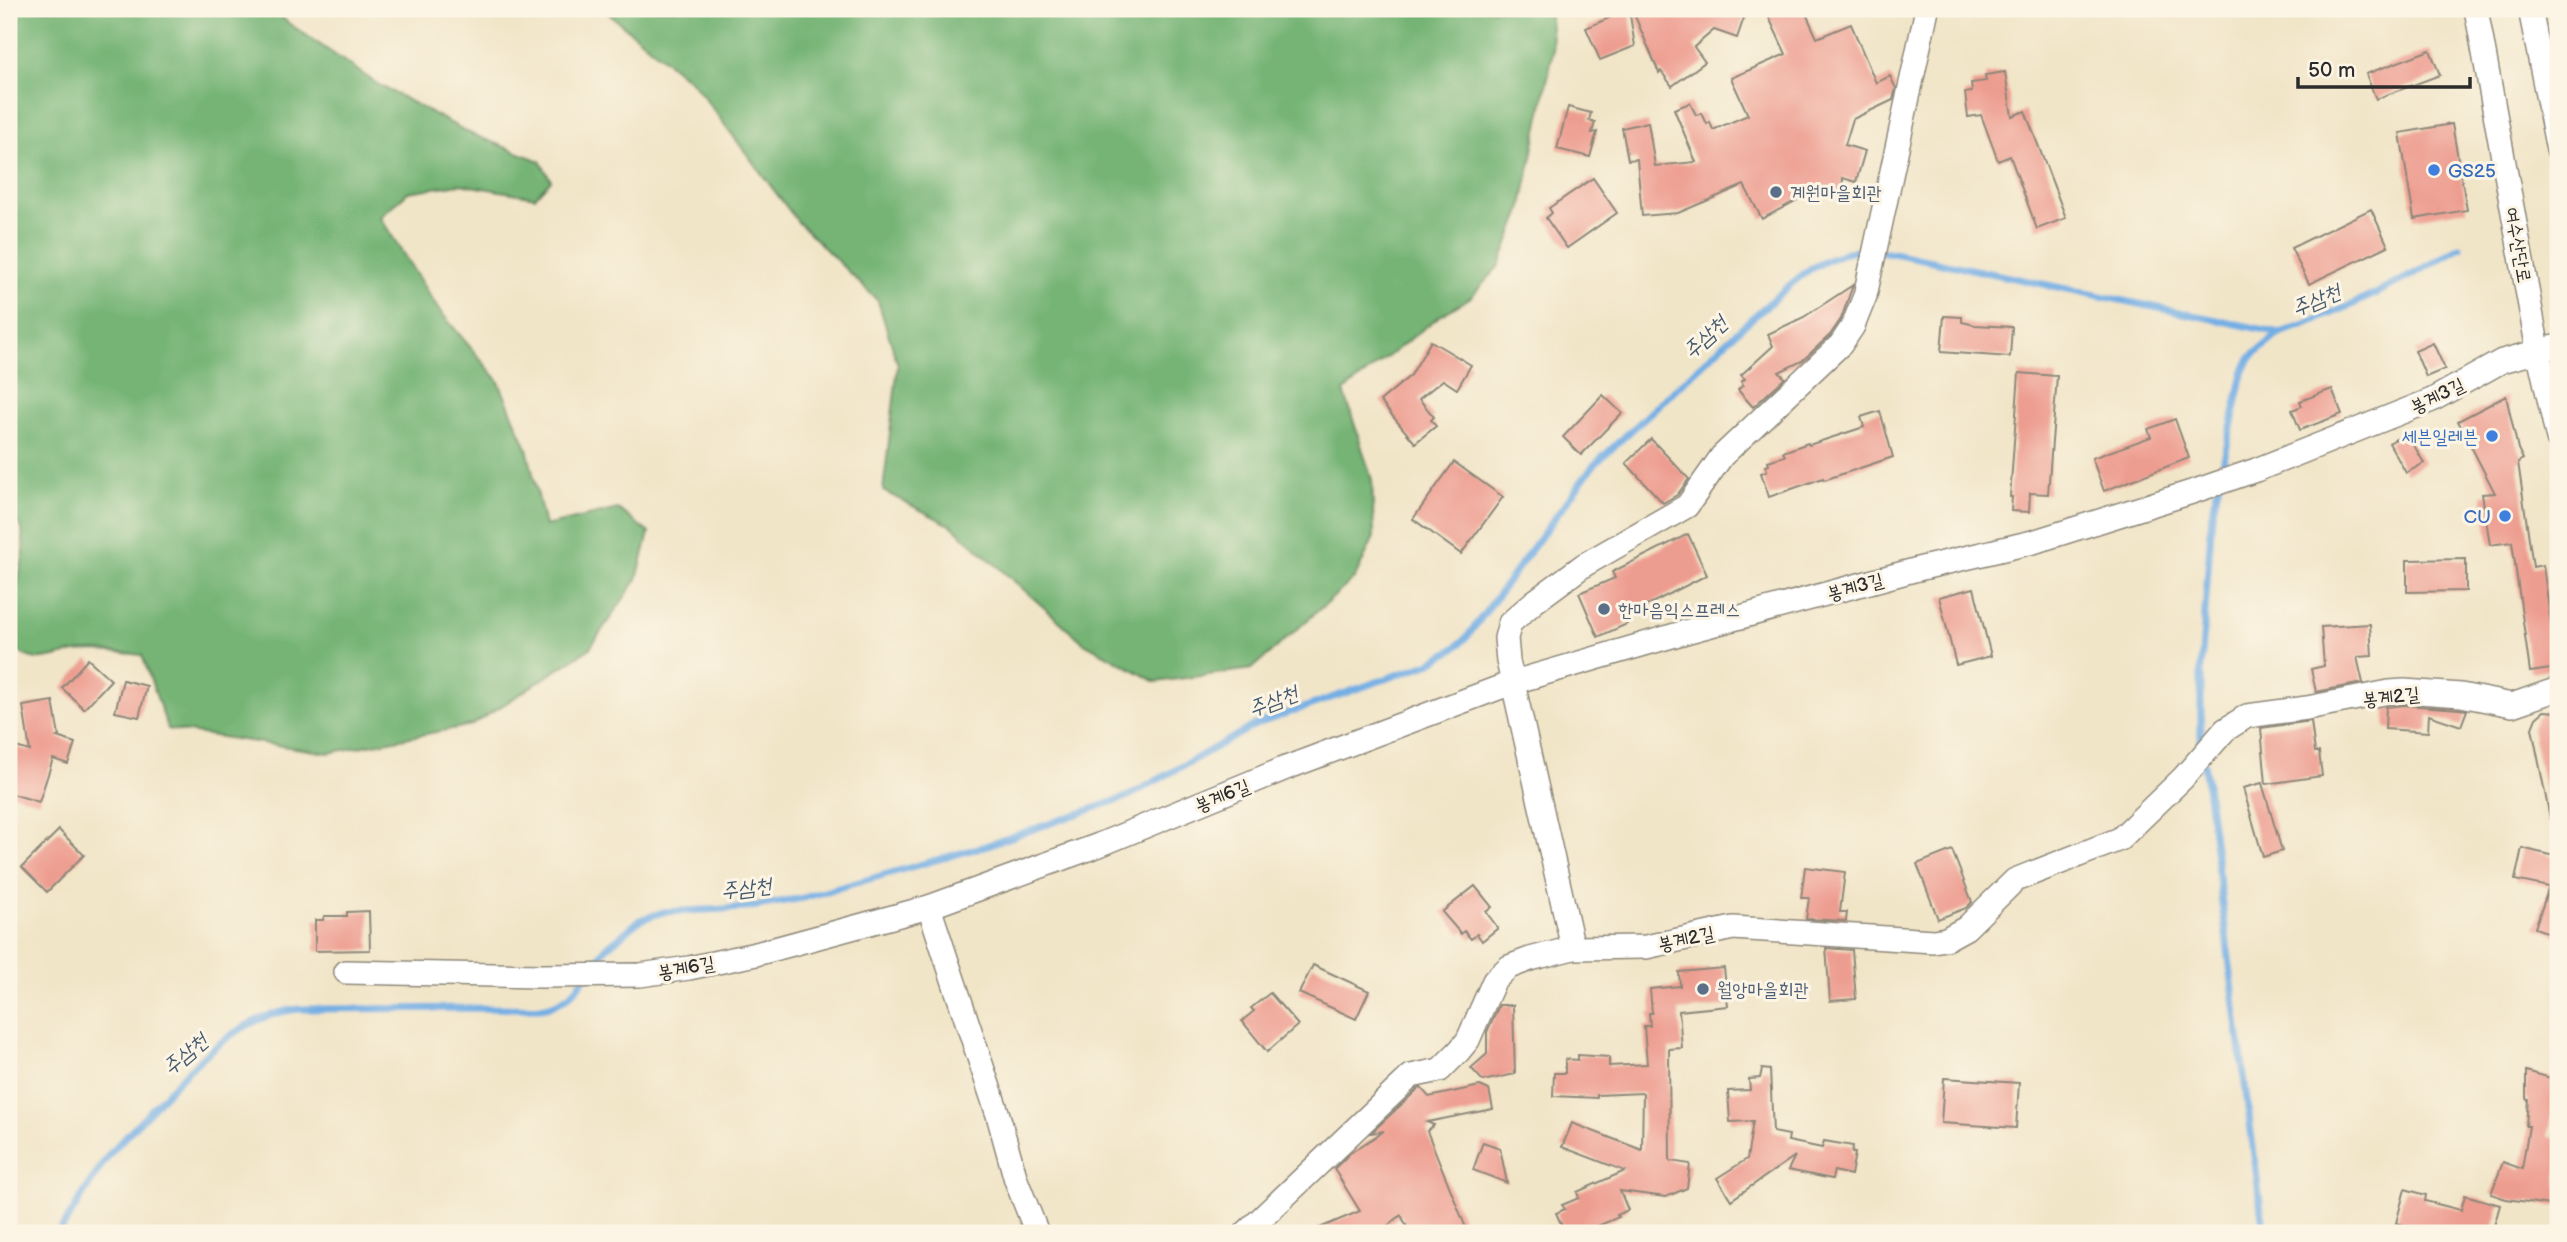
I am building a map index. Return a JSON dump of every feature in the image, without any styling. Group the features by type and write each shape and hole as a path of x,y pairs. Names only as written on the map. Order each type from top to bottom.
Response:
{"street":[{"path":"1573,948 1506,649 1507,630 1510,623 1526,608 1584,565 1687,506 1722,456 1848,335 1861,309 1869,276 1927,9"},
{"name":"여수산단로","path":"2476,9 2548,348 2558,439"},
{"path":"2530,9 2558,150"},
{"name":"봉계3길","path":"1514,682 1917,569 2033,541 2195,491 2256,470 2432,400 2502,361 2548,348"},
{"name":"봉계6길","path":"346,972 603,975 666,972 743,957 929,906 1099,845 1286,768 1514,682"},
{"name":"봉계2길","path":"1245,1233 1411,1076 1440,1070 1450,1062 1468,1040 1494,981 1502,973 1530,959 1573,948 1646,947 1734,928 1933,941 1946,939 1966,928 2015,880 2120,839 2225,730 2248,716 2338,703 2389,692 2425,691 2512,705 2558,689"},
{"path":"929,906 998,1115 1016,1181 1037,1233"}],"green space":[{"path":"9,9 273,9 287,22 379,85 469,133 540,161 551,180 535,197 460,184 408,192 380,217 438,309 498,380 527,448 545,526 618,509 649,533 637,579 589,649 472,725 328,753 168,729 142,655 87,651 39,659 21,653 10,645 9,622 24,553 22,529 9,510"},
{"path":"603,9 1549,9 1553,51 1521,211 1499,266 1471,297 1437,318 1344,391 1372,480 1374,537 1355,578 1252,669 1156,682 1084,643 952,526 883,491 898,365 878,301 798,222 694,84"}],"building":[{"path":"1629,9 1635,46 1600,60 1586,28"},
{"path":"1632,9 1747,9 1737,38 1714,30 1694,47 1705,62 1672,86 1661,71 1659,73"},
{"path":"1765,9 1804,9 1817,38 1851,24 1876,83 1890,76 1896,88 1893,100 1853,119 1845,145 1865,151 1856,182 1843,178 1842,194 1810,193 1762,219 1744,185 1678,213 1642,216 1637,159 1628,160 1622,128 1648,122 1655,166 1696,162 1674,109 1690,103 1696,115 1702,113 1713,130 1748,115 1731,78 1786,54"},
{"path":"2430,50 2440,75 2376,99 2366,74"},
{"path":"2005,72 2012,116 2025,111 2066,218 2037,229 2010,156 1998,161 1981,115 1968,117 1965,93 1972,92 1971,83 1986,81 1985,75"},
{"path":"1568,107 1591,113 1589,120 1595,122 1592,133 1597,132 1590,157 1557,149"},
{"path":"2452,124 2467,210 2414,219 2400,133"},
{"path":"1593,178 1617,213 1567,248 1546,218 1552,213 1549,208"},
{"path":"2371,209 2388,246 2309,284 2291,248"},
{"path":"1853,285 1841,319 1830,335 1802,361 1779,372 1785,378 1753,407 1738,390 1745,379 1741,375 1773,346 1768,334 1804,317"},
{"path":"1944,316 1962,317 1962,322 1975,325 2012,327 2010,357 1941,352"},
{"path":"1431,341 1471,365 1457,389 1443,380 1419,399 1434,417 1431,420 1436,426 1415,443 1380,401 1411,375"},
{"path":"2433,343 2445,369 2426,377 2415,351"},
{"path":"2019,373 2057,376 2048,494 2030,493 2029,512 2011,511"},
{"path":"2332,389 2342,414 2300,430 2292,410 2302,406 2300,401"},
{"path":"1603,395 1622,413 1581,455 1563,437"},
{"path":"2506,396 2518,449 2523,459 2518,462 2533,567 2543,565 2557,668 2530,672 2512,542 2490,545 2482,494 2495,493 2458,421"},
{"path":"1880,411 1893,457 1769,497 1761,473 1767,471 1768,461 1785,456 1783,452 1808,443 1809,445 1864,427 1861,417"},
{"path":"2175,419 2189,458 2104,491 2092,458 2151,437 2148,429"},
{"path":"2407,433 2424,463 2406,473 2389,443"},
{"path":"1651,439 1689,479 1677,495 1663,503 1626,463"},
{"path":"1454,462 1503,497 1461,554 1413,519"},
{"path":"1688,534 1707,575 1624,617 1627,624 1598,637 1579,593 1615,578 1612,572"},
{"path":"2466,559 2466,591 2407,592 2407,560"},
{"path":"1974,588 1991,656 1956,665 1939,597"},
{"path":"2370,624 2372,656 2357,657 2363,683 2316,692 2311,669 2324,666 2321,627"},
{"path":"88,659 111,680 84,709 62,688"},
{"path":"123,680 147,686 139,717 115,712"},
{"path":"53,701 57,737 75,743 68,764 53,759 39,802 9,793 9,745 30,751 23,706"},
{"path":"2404,705 2467,710 2461,726 2429,715 2428,732 2385,729 2386,707"},
{"path":"2544,711 2558,712 2558,817 2550,818 2532,728 2536,718"},
{"path":"2311,721 2315,752 2319,752 2322,776 2266,784 2261,728"},
{"path":"2262,783 2282,851 2263,857 2243,788"},
{"path":"59,830 84,855 47,892 22,867"},
{"path":"2522,848 2558,857 2558,936 2535,928 2549,887 2515,880"},
{"path":"1952,850 1972,902 1966,908 1938,919 1917,864"},
{"path":"1805,867 1845,872 1840,912 1847,912 1846,921 1806,919 1809,898 1801,898"},
{"path":"1475,886 1492,907 1486,912 1498,928 1482,941 1477,934 1471,939 1464,931 1461,934 1442,912"},
{"path":"369,911 370,950 315,951 315,920 323,920 324,916 347,916 347,912"},
{"path":"1826,948 1852,950 1856,999 1830,1001"},
{"path":"1313,965 1369,991 1356,1019 1299,993"},
{"path":"1724,968 1728,1006 1679,1011 1682,1048 1669,1049 1670,1161 1690,1164 1687,1188 1666,1197 1620,1191 1628,1210 1617,1215 1619,1217 1581,1233 1565,1233 1556,1213 1565,1209 1562,1205 1579,1198 1577,1192 1625,1171 1562,1147 1572,1123 1642,1150 1643,1093 1597,1095 1597,1098 1553,1096 1554,1073 1565,1073 1565,1059 1578,1060 1578,1055 1609,1057 1609,1066 1647,1064 1644,1026 1650,1026 1650,989 1680,986 1679,972"},
{"path":"1270,993 1298,1025 1267,1052 1242,1021 1254,1011 1251,1008"},
{"path":"1499,1005 1513,1005 1515,1074 1483,1081 1471,1068 1487,1054 1487,1032"},
{"path":"1762,1069 1770,1070 1773,1132 1789,1135 1788,1141 1822,1148 1824,1141 1853,1146 1852,1153 1855,1153 1851,1175 1834,1171 1832,1179 1788,1170 1795,1156 1731,1200 1717,1178 1747,1159 1753,1121 1730,1122 1728,1091 1750,1090 1749,1079 1760,1078"},
{"path":"2526,1071 2558,1080 2558,1102 2555,1102 2548,1137 2558,1138 2558,1206 2506,1199 2491,1194 2503,1162 2522,1169 2529,1126 2526,1126"},
{"path":"1944,1078 2019,1083 2016,1128 1941,1123"},
{"path":"1480,1086 1489,1090 1493,1109 1427,1122 1434,1125 1427,1131 1468,1233 1410,1233 1401,1215 1379,1233 1308,1233 1360,1211 1334,1169 1350,1153 1384,1131 1371,1133 1418,1089 1421,1088 1429,1097"},
{"path":"1483,1142 1500,1148 1507,1183 1473,1170"},
{"path":"2405,1189 2426,1195 2425,1201 2461,1210 2465,1195 2500,1205 2492,1233 2437,1233 2396,1223"}],"waterway":[{"name":"주삼천","path":"590,970 605,949 640,920 663,912 745,908 803,898 985,846 1129,796 1257,724 1428,664 1454,649 1467,637 1593,466 1791,284 1810,269 1847,252 1870,250 1893,253 2280,333 2327,316 2372,295 2460,247"},
{"path":"2201,747 2201,668 2212,514 2243,373 2250,358 2280,333"},
{"path":"2204,762 2264,1233"},
{"name":"주삼천","path":"59,1233 108,1156 123,1139 197,1062 255,1021 300,1009 540,1008 565,999 583,980"}],"place":[{"name":"GS25","path":"2434,170"},
{"name":"계원마을회관","path":"1776,192"},
{"name":"세븐일레븐","path":"2492,436"},
{"name":"CU","path":"2505,516"},
{"name":"한마음익스프레스","path":"1604,609"},
{"name":"월앙마을회관","path":"1703,989"}]}
